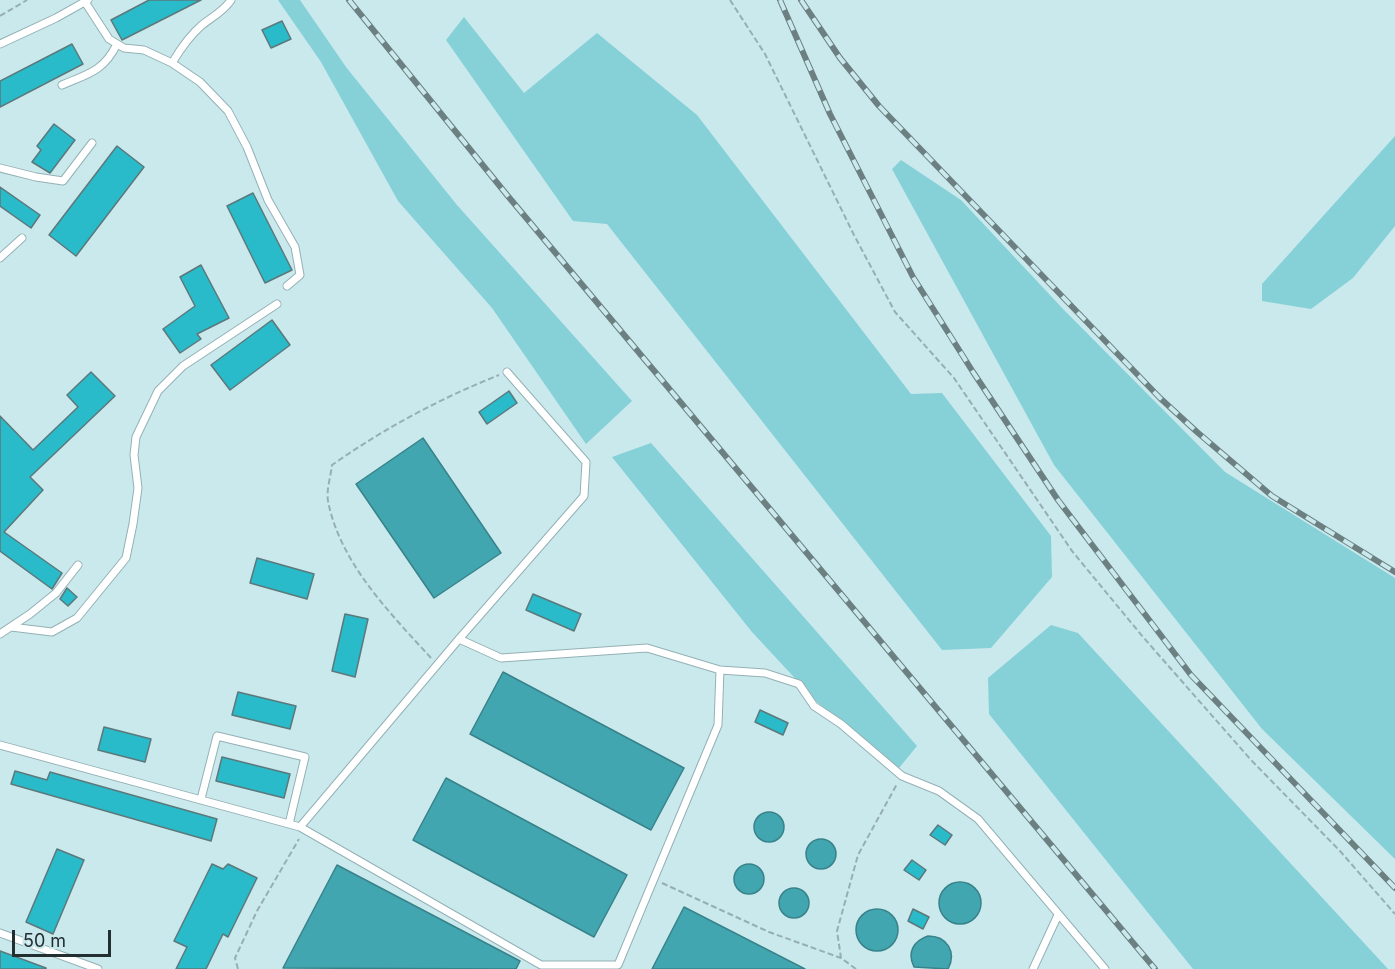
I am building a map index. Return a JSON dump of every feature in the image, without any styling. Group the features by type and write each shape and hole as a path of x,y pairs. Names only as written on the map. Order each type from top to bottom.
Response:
{"lane":[{"path":"172,63 183,43 227,7 231,0"},
{"path":"0,44 87,1 109,39 124,48 144,50 172,63 200,82 228,111 268,200 295,247 300,275 287,286"},
{"path":"63,85 96,71 110,58 117,44"},
{"path":"0,168 63,181 92,142"},
{"path":"0,258 22,238"},
{"path":"11,627 52,632 77,618 126,558 134,524 138,488 134,455 136,437 158,391 183,366 277,304"},
{"path":"302,829 459,639 584,496 586,462 507,372"},
{"path":"0,634 56,593 78,565"},
{"path":"459,639 501,658 646,648 720,670 765,673 799,684 814,706 841,723 902,776 939,791 978,819 1105,969"},
{"path":"0,745 302,829 541,965 618,965 718,725 720,670"},
{"path":"201,800 217,736 305,757 289,824"},
{"path":"1033,969 1058,915"},
{"path":"0,933 98,969"}],"path":[{"path":"0,16 27,0"},
{"path":"730,0 765,54 854,236 895,312 954,378 1072,551 1143,637 1251,760 1340,851 1395,914"},
{"path":"437,665 387,610 368,586 344,548 328,500 332,465 374,436 452,394 507,372"},
{"path":"841,958 837,931 858,855 902,776"},
{"path":"238,969 235,958 257,911 302,829"},
{"path":"654,879 769,932 841,958 856,969"}],"shaded area":[{"path":"278,0 300,0 346,67 457,205 632,401 586,444 492,308 398,201 321,62"},
{"path":"464,17 524,93 597,33 697,115 911,394 942,393 1051,536 1052,577 991,648 942,650 607,224 573,221 446,40"},
{"path":"1395,136 1395,226 1353,278 1311,309 1262,301 1262,284"},
{"path":"901,160 961,200 1064,310 1225,472 1395,578 1395,859 1262,729 1054,465 892,169"},
{"path":"423,438 501,553 434,598 356,484"},
{"path":"651,443 917,746 899,768 817,702 752,632 612,457"},
{"path":"1051,625 1078,633 1388,969 1193,969 989,714 988,678"},
{"path":"503,672 684,768 651,830 470,734"},
{"path":"446,778 627,875 594,937 413,840"},
{"path":"769,812 780,816 784,827 780,838 769,842 758,838 754,827 758,816"},
{"path":"821,839 832,843 836,854 832,865 821,869 810,865 806,854 810,843"},
{"path":"749,864 760,868 764,879 760,890 749,894 738,890 734,879 738,868"},
{"path":"337,865 520,961 516,969 283,968"},
{"path":"960,882 975,888 981,903 975,918 960,924 945,918 939,903 945,888"},
{"path":"794,888 805,892 809,903 805,914 794,918 783,914 779,903 783,892"},
{"path":"684,907 805,969 652,969"},
{"path":"877,909 892,915 898,930 892,945 877,951 862,945 856,930 862,915"},
{"path":"928,936 940,939 948,946 951,951 951,963 948,969 914,967 911,952 918,941"}],"building":[{"path":"149,0 201,0 122,40 111,20"},
{"path":"282,21 291,39 271,48 262,30"},
{"path":"72,44 83,64 0,107 0,81"},
{"path":"54,124 75,140 50,173 32,162 41,150 37,146"},
{"path":"117,146 144,167 76,256 49,235"},
{"path":"0,187 40,215 31,228 0,206"},
{"path":"253,193 292,270 265,283 227,206"},
{"path":"201,265 229,318 197,334 201,339 180,353 163,329 195,306 180,277"},
{"path":"272,320 290,345 230,390 211,365"},
{"path":"91,372 115,396 30,477 43,490 4,532 62,573 52,589 0,551 0,416 33,450 78,407 67,395"},
{"path":"509,391 517,403 487,424 479,412"},
{"path":"257,558 314,574 307,599 250,583"},
{"path":"67,588 77,597 68,606 60,599"},
{"path":"533,594 581,614 574,631 526,610"},
{"path":"345,614 368,619 355,677 332,671"},
{"path":"238,692 296,706 290,729 232,715"},
{"path":"760,710 788,723 783,735 755,722"},
{"path":"104,727 151,739 145,762 98,750"},
{"path":"222,757 290,774 284,798 216,781"},
{"path":"15,771 47,780 50,772 217,819 211,841 11,784"},
{"path":"938,825 952,835 945,845 930,835"},
{"path":"57,849 84,860 53,934 26,922"},
{"path":"912,860 926,870 919,880 904,870"},
{"path":"212,864 223,869 228,864 257,878 228,937 223,934 206,969 176,969 187,947 174,941"},
{"path":"913,909 929,917 923,929 908,921"},
{"path":"0,951 46,968 46,969 0,969"}],"railway":[{"path":"349,0 507,195 1155,969"},
{"path":"780,0 830,114 913,277 1058,500 1191,675 1395,888"},
{"path":"801,0 840,58 879,106 1160,398 1272,496 1395,572"}]}
